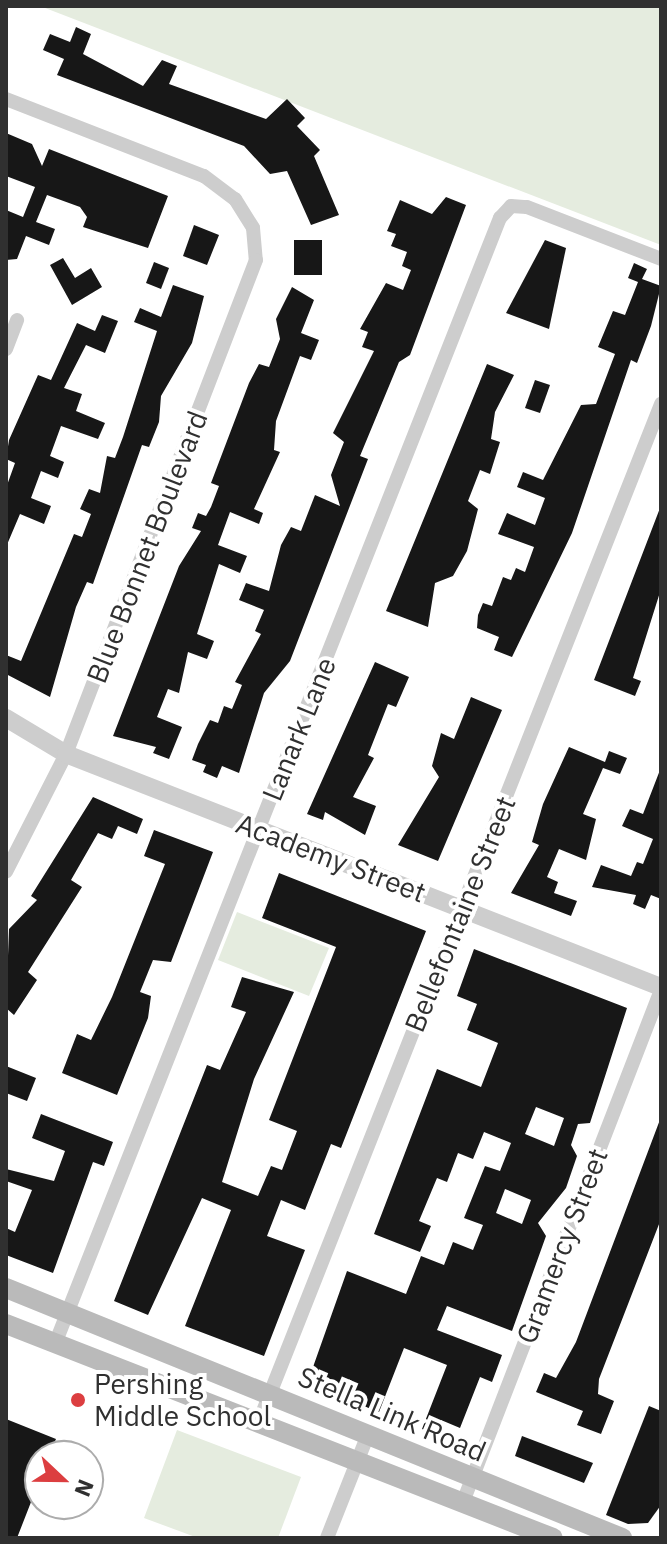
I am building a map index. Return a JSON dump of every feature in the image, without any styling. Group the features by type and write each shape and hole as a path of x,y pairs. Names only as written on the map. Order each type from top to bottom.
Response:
{"main road":[{"name":"Stella Link Road","path":"6,1288 271,1390 287,1405 622,1538"},
{"name":"Stella Link Road","path":"6,1324 548,1537"}],"street":[{"name":"Blue Bonnet Boulevard","path":"6,99 204,176 245,215 256,260 66,754 6,872"},
{"name":"Lanark Lane","path":"55,1344 511,206 661,259"},
{"path":"6,349 17,320"},
{"name":"Bellefontaine Street","path":"258,1424 661,404"},
{"name":"Academy Street","path":"6,718 66,754 661,989"},
{"name":"Gramercy Street","path":"463,1502 661,989"},
{"path":"327,1538 367,1437"},
{"path":"548,1537 554,1512"}],"shaded area":[{"path":"40,6 661,6 661,245"},
{"path":"237,912 329,948 309,996 218,960"},
{"path":"177,1430 301,1477 278,1538 198,1538 144,1518"}],"building":[{"path":"76,27 91,34 83,54 143,86 162,60 177,66 169,84 266,119 287,99 305,118 297,126 320,150 314,156 339,215 311,225 287,171 270,174 244,146 57,75 64,59 43,50 50,34 70,42"},
{"path":"6,133 32,144 42,166 49,149 168,196 148,248 83,227 87,217 80,207 47,195 36,222 55,229 49,245 26,236 17,259 6,260 6,210 23,217 35,187 6,176"},
{"path":"446,197 466,205 410,355 399,362 360,456 368,459 290,661 264,693 239,773 222,766 217,778 203,772 206,765 192,760 210,720 218,723 224,706 232,709 242,685 235,682 261,634 255,631 264,610 239,600 246,583 269,591 281,545 291,527 301,531 315,495 340,506 331,475 344,442 333,433 374,351 362,347 368,332 360,329 386,283 403,290 411,270 402,266 407,252 391,246 396,234 387,231 400,200 432,214"},
{"path":"194,225 219,235 207,265 183,256"},
{"path":"294,240 322,240 322,275 294,275"},
{"path":"545,240 566,248 549,329 506,313"},
{"path":"63,258 75,278 91,268 102,287 72,305 50,265"},
{"path":"154,262 169,268 161,289 146,283"},
{"path":"634,263 647,269 642,279 661,286 651,326 637,363 631,360 572,533 512,657 494,650 499,637 477,628 478,615 483,603 492,606 503,577 511,580 516,568 525,572 534,547 498,534 507,513 535,525 545,498 517,487 523,472 543,480 581,405 596,404 615,354 598,347 613,311 625,315 638,282 628,278"},
{"path":"173,285 204,296 192,343 161,396 159,422 149,447 142,445 93,584 87,582 76,607 50,697 6,674 6,655 21,661 74,534 82,537 91,514 80,509 89,489 100,493 107,456 115,458 157,331 134,322 140,308 161,317"},
{"path":"292,287 314,300 301,333 319,340 311,360 300,356 276,421 274,450 280,452 254,509 263,513 259,524 230,512 218,545 247,556 240,573 219,564 197,634 214,641 207,659 188,652 179,693 168,689 157,717 182,727 169,759 153,753 156,747 113,736 179,566 201,531 192,528 198,513 206,516 211,507 219,486 211,483 249,383 259,364 269,367 280,339 276,319"},
{"path":"102,315 118,321 105,353 86,345 64,388 82,394 76,411 105,423 98,439 61,426 50,456 64,462 58,478 41,471 31,498 51,506 44,524 20,514 6,547 6,488 15,463 6,459 9,440 38,375 51,380 77,323 95,331"},
{"path":"487,364 514,375 495,412 491,439 500,442 490,474 480,470 468,501 478,509 467,551 453,576 435,583 428,627 386,611"},
{"path":"535,380 550,385 540,413 525,408"},
{"path":"660,508 661,589 633,678 641,681 635,696 594,680"},
{"path":"375,662 409,677 396,707 388,704 368,755 374,758 353,797 376,806 365,835 325,812 323,820 307,814"},
{"path":"471,697 502,710 438,861 398,845 439,777 432,766 441,733 454,739"},
{"path":"569,747 605,762 609,751 627,758 620,774 603,768 583,814 596,819 586,860 559,849 547,877 558,882 554,893 577,901 571,916 511,893 539,845 532,842 543,804"},
{"path":"660,770 661,899 651,895 645,909 633,904 636,895 592,887 601,865 631,876 637,862 643,864 653,839 622,826 630,809 643,814"},
{"path":"93,797 143,819 137,834 118,826 112,839 98,833 71,880 82,887 28,972 37,980 14,1015 6,1008 9,929 37,900 31,896"},
{"path":"154,830 213,852 171,962 153,960 140,992 151,996 148,1018 117,1095 62,1073 77,1034 91,1040 112,997 165,864 144,856"},
{"path":"279,873 426,931 341,1148 331,1144 305,1210 281,1200 267,1236 305,1250 264,1356 185,1326 231,1210 202,1198 148,1315 114,1301 207,1065 220,1070 246,1012 231,1007 242,977 294,992 254,1079 222,1182 258,1196 271,1166 282,1170 297,1131 269,1120 336,947 262,918"},
{"path":"474,949 627,1008 590,1123 578,1124 571,1145 577,1156 566,1188 538,1223 546,1236 512,1331 447,1306 437,1330 502,1355 492,1382 480,1377 460,1428 441,1420 436,1435 422,1429 447,1365 404,1348 379,1412 307,1384 347,1271 406,1294 421,1256 444,1265 453,1242 473,1250 483,1225 464,1218 485,1166 500,1171 511,1143 484,1132 473,1159 458,1153 447,1182 437,1178 419,1221 431,1226 420,1252 374,1234 437,1069 481,1087 498,1043 467,1030 477,1004 457,996","holes":["536,1107 564,1118 554,1146 525,1134","505,1189 531,1200 522,1224 496,1213"]},
{"path":"6,1066 36,1078 27,1101 6,1093"},
{"path":"41,1114 113,1142 104,1166 93,1162 53,1273 6,1255 6,1228 15,1232 32,1190 6,1181 6,1169 54,1181 65,1151 32,1138"},
{"path":"661,1117 661,1219 599,1379 598,1394 614,1401 601,1434 577,1425 583,1411 536,1392 544,1373 556,1378 576,1342"},
{"path":"649,1406 661,1411 661,1505 648,1523 628,1524 606,1515"},
{"path":"6,1419 56,1439 24,1440 24,1520 17,1538 6,1538"},
{"path":"522,1436 593,1463 584,1483 515,1456"}],"place":[{"name":"Pershing Middle School","path":"78,1400"}]}
